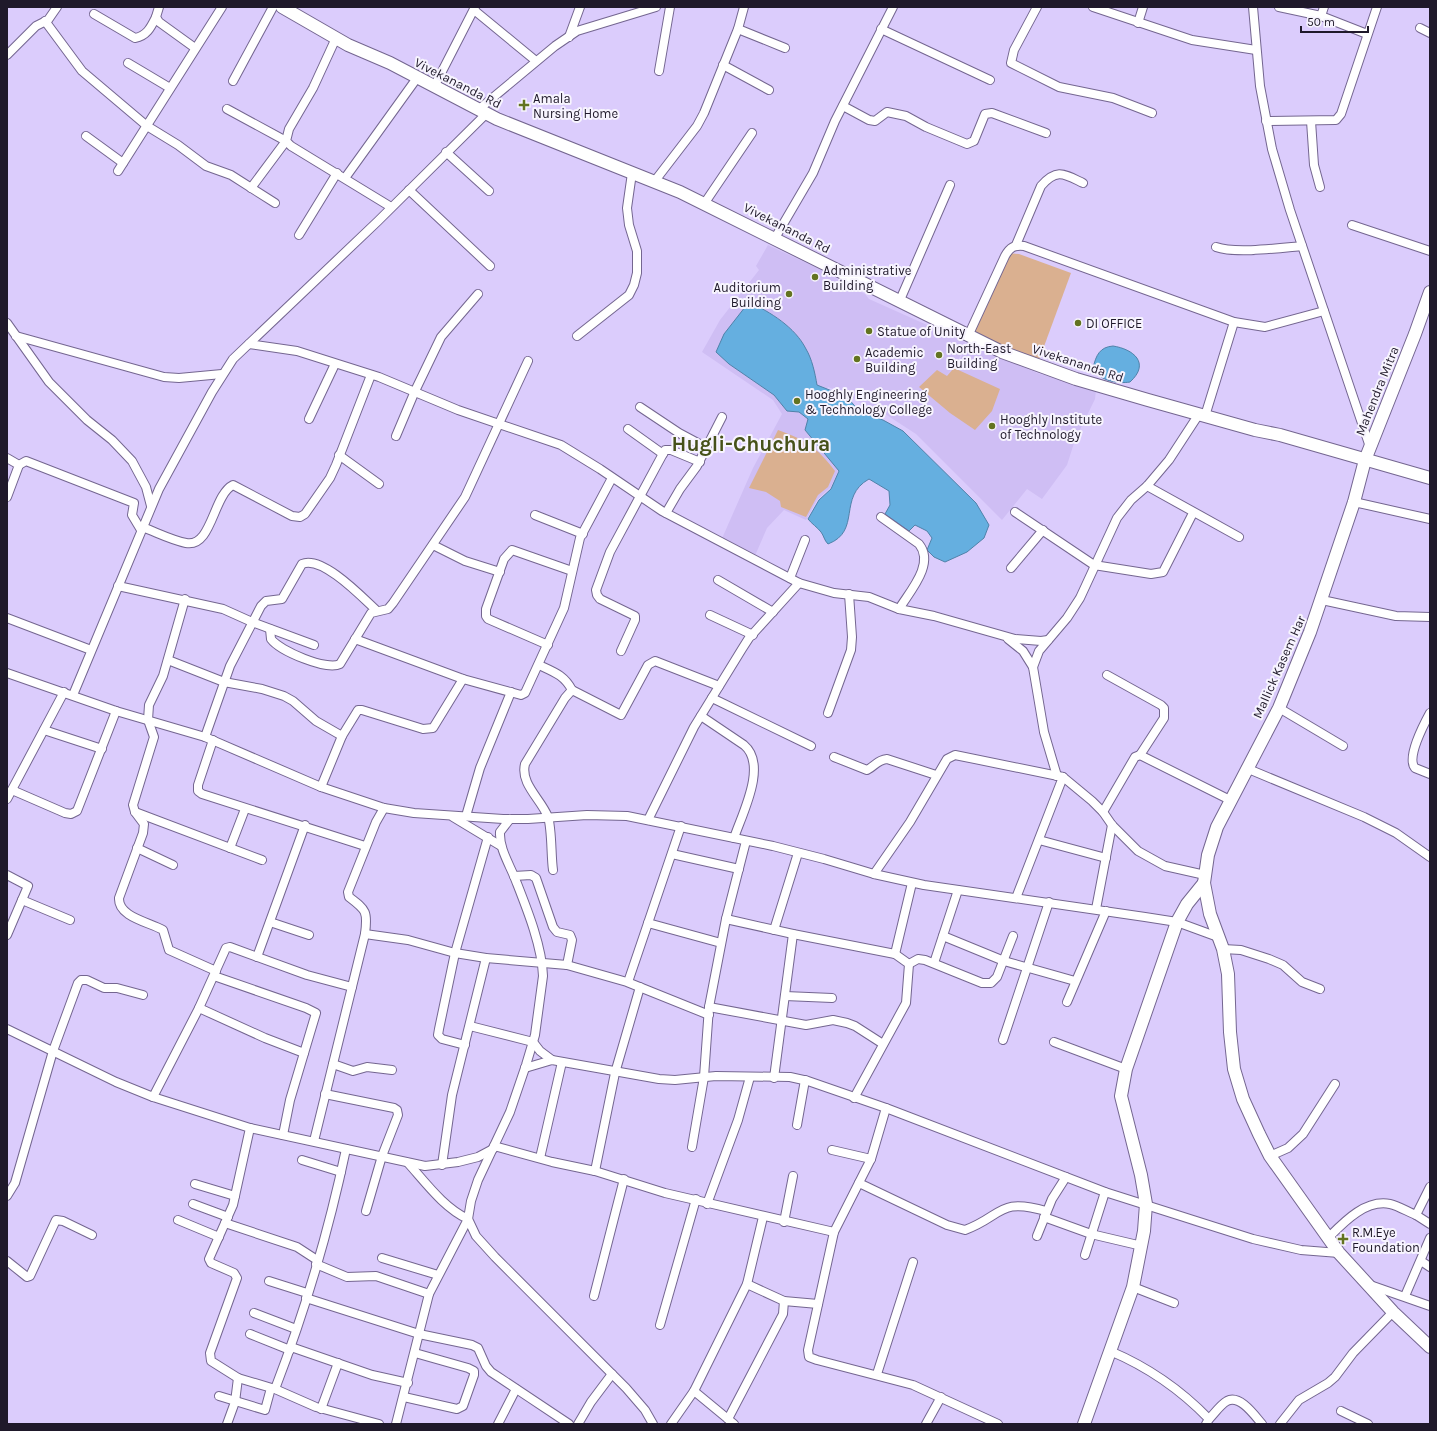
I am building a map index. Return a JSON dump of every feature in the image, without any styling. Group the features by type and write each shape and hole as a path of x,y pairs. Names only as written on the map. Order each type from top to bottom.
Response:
{"street":[{"path":"7,55 36,26 45,21 57,7"},
{"path":"94,14 135,38 142,37 148,32 156,17 159,7"},
{"path":"118,171 222,7"},
{"path":"233,81 273,7"},
{"name":"Vivekananda Rd","path":"282,7 336,38 482,112 704,204 900,300 936,320 969,334 1002,352 1032,364 1148,400 1430,478"},
{"path":"569,37 580,7"},
{"path":"73,695 151,506 169,470 222,374 233,359 392,208 482,112 536,61 577,31 638,10 656,7"},
{"path":"659,70 670,7"},
{"path":"654,182 697,126 704,113 738,29 744,7"},
{"path":"775,238 812,173 843,106 893,7"},
{"path":"1037,7 1014,50 1012,62 1059,87 1113,98 1152,113"},
{"path":"1093,7 1138,23 1207,44 1256,50"},
{"path":"1138,23 1142,7"},
{"path":"1253,7 1256,50 1266,121 1274,157 1302,246 1370,447"},
{"path":"1279,7 1321,16 1367,34"},
{"path":"1321,16 1324,7"},
{"path":"1266,121 1336,120 1340,114 1367,34 1378,7"},
{"path":"434,87 474,8 536,61"},
{"path":"156,17 159,22 195,48"},
{"path":"45,21 82,71 147,126 178,145 206,166 226,173 275,203"},
{"path":"1420,28 1430,33"},
{"path":"738,29 785,48"},
{"path":"881,29 990,80"},
{"path":"251,188 286,141 289,129 310,94 336,38"},
{"path":"128,63 170,88"},
{"path":"724,65 769,90"},
{"path":"345,178 417,78"},
{"path":"843,106 869,120 875,120 887,112 906,116 926,127 967,144 974,140 986,114 992,113 1046,133"},
{"path":"227,109 286,141 291,146 392,208"},
{"path":"1311,121 1314,165 1320,187"},
{"path":"704,204 752,133"},
{"path":"86,136 123,163"},
{"path":"446,152 489,191"},
{"path":"299,235 337,173"},
{"path":"577,336 629,295 634,285 637,274 638,251 629,225 627,208 632,173"},
{"path":"1016,245 1042,186 1046,181 1060,173 1083,183"},
{"path":"900,300 950,185"},
{"path":"409,190 490,266"},
{"path":"1352,225 1430,251"},
{"path":"969,334 1005,256 1010,248 1016,245 1024,246 1234,322 1265,327 1324,311"},
{"path":"1216,247 1222,249 1252,249 1302,246"},
{"name":"Mahendra Mitra","path":"1354,502 1365,460 1430,292"},
{"path":"396,436 415,391 446,329 478,294"},
{"path":"1033,667 1039,652 1067,618 1080,598 1089,582 1094,565 1117,518 1131,500 1147,486 1169,460 1202,415 1234,322"},
{"path":"7,323 49,382 87,420 112,440 132,462 146,487 151,506"},
{"path":"16,336 164,377 222,374"},
{"path":"249,344 297,351 371,375 415,391 458,410 561,445 639,497 666,513 799,583 823,591 869,597 899,609 934,616 1003,636 1025,640 1048,640"},
{"path":"270,629 271,639 279,648 336,666 340,664 371,613 376,610 388,609 465,497 501,424 528,361"},
{"path":"309,419 335,364"},
{"path":"7,498 19,465 26,461 134,503 132,515 142,529 187,543 195,542 201,539 225,492 233,485 292,516 300,517 305,514 330,478 371,375"},
{"path":"640,407 679,433 707,448"},
{"path":"666,513 680,489 700,462 722,417"},
{"path":"628,430 662,454"},
{"path":"621,651 635,620 635,616 600,599 596,590 610,552 662,454 667,449 700,462"},
{"path":"339,455 379,484"},
{"path":"7,458 19,465"},
{"path":"355,639 463,679 521,695 525,693 548,645 568,596 572,571 583,534 612,478"},
{"path":"1147,486 1193,513 1239,537"},
{"path":"1354,502 1430,519"},
{"name":"Mallick Kasem Har","path":"1204,879 1212,841 1246,768 1279,708 1322,600 1354,502"},
{"path":"1015,512 1094,565 1151,574 1163,572 1193,513"},
{"path":"536,515 583,534"},
{"path":"881,517 924,549 925,556 921,573 899,609"},
{"path":"1011,568 1043,530"},
{"path":"790,578 805,540"},
{"path":"433,544 459,559 500,572"},
{"path":"548,645 488,619 486,616 486,610 504,559 512,550 572,571"},
{"path":"205,737 230,666 252,622 261,606 266,601 282,599 302,564 314,562 336,576 376,610"},
{"path":"718,580 773,612"},
{"path":"648,820 678,758 701,716 742,648 799,583"},
{"path":"118,586 185,599 223,609 252,622 314,645"},
{"path":"828,713 851,650 852,636 849,594"},
{"path":"185,599 163,676 149,705 148,720 154,737 134,798 135,812 144,824 143,833 119,898 119,904 122,909 163,930 169,950 215,973 306,1008 316,1014 290,1100 283,1134"},
{"path":"1322,600 1396,616 1430,618"},
{"path":"710,615 753,635"},
{"path":"7,618 91,650"},
{"path":"1003,636 1023,651 1033,667 1044,732 1060,776 1039,840 1016,898"},
{"path":"168,660 224,682 262,689 284,696 293,701 316,721 342,736"},
{"path":"539,665 559,674 568,681 572,690 621,715 648,665 655,660 719,686"},
{"path":"7,673 116,711 205,737 320,787 384,808 414,813 510,819 606,815 648,820 798,852 874,874 912,883 1177,922 1218,937"},
{"path":"1103,812 1135,757 1140,755 1165,715 1164,708 1107,675"},
{"path":"320,787 342,736 354,714 358,710 424,729 433,728 463,679"},
{"path":"553,870 548,818 525,779 523,770 525,764 553,718 572,690"},
{"path":"7,799 64,692"},
{"path":"466,816 480,768 511,692"},
{"path":"712,698 811,746"},
{"path":"1279,708 1343,746"},
{"path":"12,790 71,814 77,811 116,711"},
{"path":"1430,713 1414,748 1411,762 1414,768 1430,774"},
{"path":"701,716 744,745 750,750 753,756 754,778 734,838"},
{"path":"44,730 102,749"},
{"path":"213,740 198,785 198,790 202,794 245,809 305,826 365,846"},
{"path":"874,874 910,822 946,759 955,755 1060,776 1092,800 1125,839 1154,861 1204,879"},
{"path":"1140,755 1230,800"},
{"path":"834,757 867,770 872,768 881,759 886,759 936,775"},
{"path":"1246,768 1396,833 1430,857"},
{"path":"314,1142 365,934 367,914 364,908 349,897 348,892 365,846 384,808"},
{"path":"230,848 245,809"},
{"path":"135,812 262,860"},
{"path":"453,816 501,846"},
{"path":"396,1424 408,1383 429,1294 468,1219 473,1192 510,1112 533,1042 543,976 542,964 530,919 501,846 500,832 510,819"},
{"path":"1096,909 1112,825"},
{"path":"257,957 305,826"},
{"path":"628,982 681,826"},
{"path":"465,1045 442,1039 438,1035 455,953 488,837"},
{"path":"1039,840 1106,858"},
{"path":"692,1147 704,1077 709,1011 721,943 746,841"},
{"path":"138,848 173,866"},
{"path":"774,930 798,852"},
{"path":"672,854 739,869"},
{"path":"7,875 28,886 7,935"},
{"path":"514,876 531,875 536,878 553,927 557,932 570,936 572,940 567,965"},
{"path":"1084,1424 1133,1287 1142,1246 1146,1204 1138,1159 1121,1096 1126,1069 1177,922 1204,879"},
{"path":"1204,879 1210,914 1222,949 1228,974 1234,1069 1243,1099 1270,1156 1339,1253 1393,1312 1430,1347"},
{"path":"895,954 912,883"},
{"path":"934,963 958,890"},
{"path":"22,900 70,920"},
{"path":"1003,1040 1049,902"},
{"path":"1067,1002 1106,911"},
{"path":"726,919 895,954 909,964"},
{"path":"270,922 309,935"},
{"path":"648,923 721,943"},
{"path":"365,934 408,940 455,953 486,958 567,965 628,982 709,1011 781,1020 806,1025 833,1020 855,1026 883,1044"},
{"path":"774,1078 793,934"},
{"path":"943,936 1004,961 1075,981"},
{"path":"909,964 918,960 934,963 987,984 994,981 1004,961 1013,936"},
{"path":"153,1097 199,1008 226,948 230,947 307,975 352,987"},
{"path":"1222,949 1240,950 1283,965 1302,982 1320,989"},
{"path":"442,1165 452,1095 486,958"},
{"path":"854,1098 906,1003 909,964"},
{"path":"7,1196 15,1183 53,1051 78,983 81,980 87,980 104,988 117,988 143,994"},
{"path":"595,1171 615,1073 640,987"},
{"path":"785,996 832,998"},
{"path":"199,1008 265,1038 304,1053"},
{"path":"470,1026 533,1042 540,1051 552,1060 615,1073 659,1080 704,1077 790,1077 805,1080 886,1108 1106,1192 1253,1239 1300,1250 1339,1253"},
{"path":"7,1029 116,1082 153,1097 250,1128 425,1166 442,1165 478,1158 493,1148 595,1171 665,1193 696,1199 707,1204 834,1232"},
{"path":"1054,1042 1126,1069"},
{"path":"525,1068 552,1060"},
{"path":"540,1158 562,1062"},
{"path":"333,1064 353,1071 367,1067 392,1070"},
{"path":"707,1204 738,1120 750,1077"},
{"path":"797,1125 805,1080"},
{"path":"1270,1156 1288,1148 1303,1134 1335,1084"},
{"path":"326,1094 394,1108 397,1110 398,1115 382,1156 366,1211"},
{"path":"886,1108 871,1159 834,1232 808,1350 809,1357 877,1374 913,1385 998,1424"},
{"path":"250,1128 235,1196 227,1220 209,1259 211,1262 234,1273 237,1278 210,1357 214,1364 238,1378 273,1388 321,1409 379,1424"},
{"path":"218,1396 265,1410 290,1348 317,1262 330,1220 346,1149"},
{"path":"832,1150 871,1159"},
{"path":"302,1160 341,1172"},
{"path":"408,1163 446,1203 459,1215 468,1219 476,1236 495,1257 612,1374 645,1410 653,1424"},
{"path":"784,1222 793,1176"},
{"path":"1037,1236 1045,1214 1066,1177"},
{"path":"594,1296 624,1179"},
{"path":"195,1184 235,1196"},
{"path":"859,1184 947,1225 965,1230 1003,1209 1014,1205 1027,1206 1091,1234 1142,1246"},
{"path":"1416,1215 1430,1187"},
{"path":"1085,1255 1106,1192"},
{"path":"660,1325 696,1199"},
{"path":"192,1204 227,1220 297,1247 317,1262 347,1277 376,1276 429,1294"},
{"path":"1328,1238 1357,1212 1374,1206 1390,1204 1416,1215 1430,1224"},
{"path":"671,1424 694,1391 747,1284 763,1217"},
{"path":"7,1261 27,1277 30,1276 56,1220 63,1221 92,1235"},
{"path":"178,1220 219,1237"},
{"path":"1405,1296 1430,1238"},
{"path":"382,1258 438,1275"},
{"path":"1421,1261 1430,1267"},
{"path":"877,1374 913,1262"},
{"path":"269,1281 419,1334 466,1343 478,1348 486,1366 516,1389 569,1424"},
{"path":"747,1284 784,1301 818,1304"},
{"path":"1367,1284 1430,1306"},
{"path":"1133,1287 1174,1303"},
{"path":"694,1391 731,1422 783,1314 784,1301"},
{"path":"1280,1424 1299,1400 1328,1383 1335,1377 1353,1353 1393,1312"},
{"path":"254,1313 296,1329"},
{"path":"250,1334 372,1374 408,1383"},
{"path":"1110,1351 1154,1372 1198,1407 1207,1422 1227,1401 1232,1400 1240,1402 1262,1424"},
{"path":"404,1397 457,1409 463,1406 474,1375 474,1371 468,1368 415,1353"},
{"path":"321,1409 338,1363"},
{"path":"578,1424 591,1402 612,1374"},
{"path":"227,1424 235,1402 238,1378"},
{"path":"498,1424 516,1389"},
{"path":"926,1424 940,1397"},
{"path":"1341,1411 1368,1424"}],"shaded area":[{"name":"Hooghly Engineering & Technology College","path":"768,245 817,268 865,294 869,299 965,342 959,359 947,375 960,360 966,344 1040,374 1096,390 1095,399 1075,440 1067,465 1042,499 1027,489 1002,520 916,434 879,410 882,406 870,409 849,395 828,387 812,415 838,471 831,487 817,500 806,520 784,510 767,528 754,558 720,543 753,468 782,414 773,400 702,352 720,320 759,270 756,266"},
{"path":"1009,253 1019,254 1071,273 1039,360 971,333"},
{"path":"954,368 1000,389 992,411 975,430 950,413 919,387 937,370 947,376"},
{"path":"778,430 810,445 823,456 835,471 828,487 818,495 806,517 781,507 780,501 766,492 749,488"}],"water":[{"path":"749,302 773,315 789,327 801,341 810,357 817,385 847,397 860,412 883,420 903,431 976,503 989,525 984,538 967,552 945,562 934,557 927,550 932,538 927,531 915,525 909,531 885,514 890,505 889,491 869,479 859,486 854,495 844,531 838,538 828,544 821,532 808,519 819,500 831,489 839,471 805,430 808,419 799,412 787,411 774,395 729,364 716,352 724,334"},
{"path":"1113,346 1127,350 1137,358 1139,369 1130,382 1109,381 1100,376 1093,368 1099,352 1105,348"}],"place":[{"name":"Amala Nursing Home","path":"524,105"},
{"name":"Administrative Building","path":"815,277"},
{"name":"Auditorium Building","path":"789,294"},
{"name":"DI OFFICE","path":"1078,323"},
{"name":"Statue of Unity","path":"869,331"},
{"name":"North-East Building","path":"939,355"},
{"name":"Academic Building","path":"857,359"},
{"name":"Hooghly Engineering & Technology College","path":"797,401"},
{"name":"Hooghly Institute of Technology","path":"992,426"},
{"name":"R.M.Eye Foundation","path":"1343,1239"}],"district":[{"name":"Hugli-Chuchura","path":"751,444"}]}
